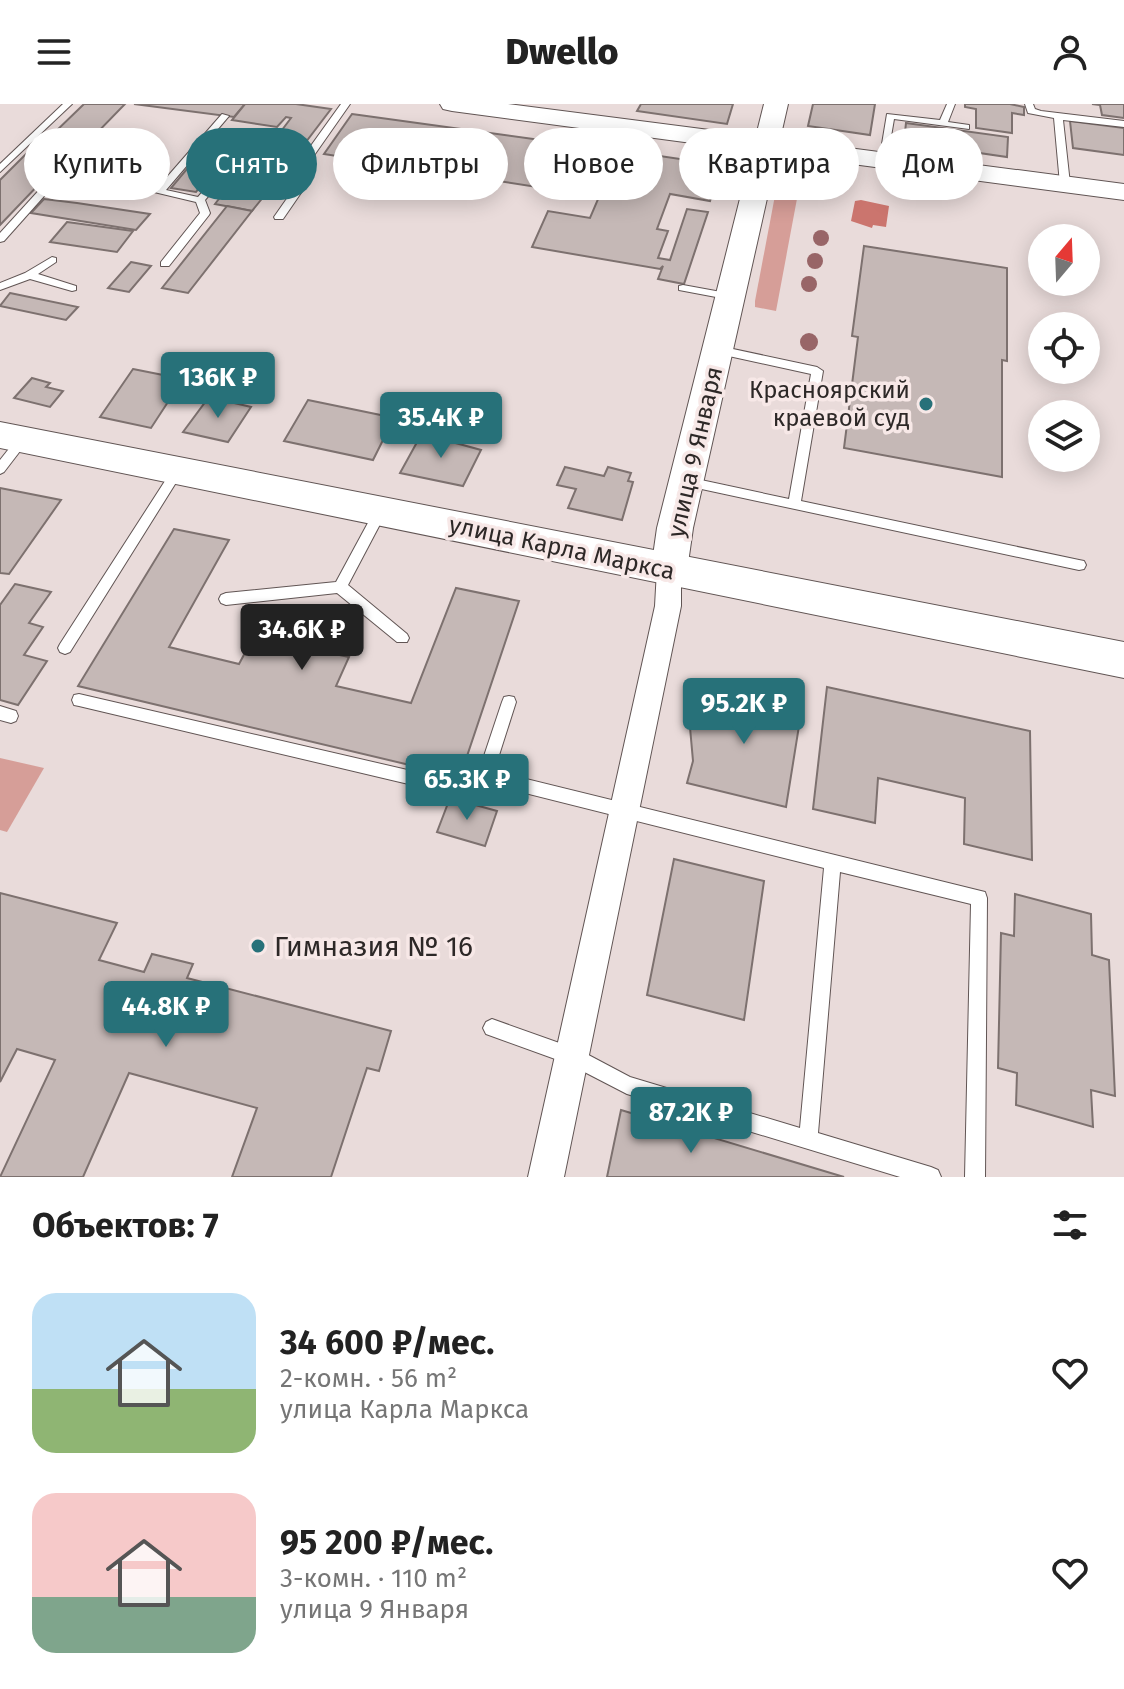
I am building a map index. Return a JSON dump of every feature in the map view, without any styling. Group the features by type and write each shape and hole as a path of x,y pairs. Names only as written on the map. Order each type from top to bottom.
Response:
{"main road":[{"path":"452,104 483,106 592,135 679,140"},
{"name":"улица 9 Января","path":"771,128 776,104"},
{"path":"983,173 1124,192"},
{"name":"улица 9 Января","path":"669,570 675,528 754,200"},
{"name":"улица Карла Маркса","path":"12,437 1124,660"}],"street":[{"name":"улица 9 Января","path":"546,1177 668,606 669,570"}],"lane":[{"path":"0,169 68,104"},
{"path":"279,217 300,187 310,154 346,104"},
{"path":"908,118 910,104"},
{"path":"943,123 951,104"},
{"path":"1029,104 1031,111 1124,124"},
{"path":"215,128 225,116"},
{"path":"888,128 890,116 966,127"},
{"path":"1058,116 1065,184"},
{"path":"186,161 159,192 186,197"},
{"path":"0,239 35,200"},
{"path":"165,264 205,213 200,200"},
{"path":"0,287 29,275 52,260"},
{"path":"29,275 72,288"},
{"path":"683,288 732,297"},
{"path":"719,350 817,371 794,504"},
{"path":"0,469 12,437"},
{"path":"65,648 178,470"},
{"path":"686,482 1079,565"},
{"path":"340,587 381,510"},
{"path":"226,599 340,587 402,638"},
{"path":"79,700 455,788 485,776 979,898 975,1177"},
{"path":"485,776 509,702"},
{"path":"808,1139 833,863"},
{"path":"492,1028 573,1056 627,1085 931,1177"}],"shaded area":[{"path":"774,200 797,200 776,311 755,307"},
{"path":"855,201 889,206 886,227 873,225 872,228 851,221"},
{"path":"0,758 44,768 7,832 0,830"}],"building":[{"path":"84,104 125,104 102,128 59,128"},
{"path":"134,104 245,104 234,117"},
{"path":"245,104 296,104 331,109 317,128 283,128 291,118 286,117 277,127 232,120"},
{"path":"641,104 733,104 727,124 637,111"},
{"path":"813,104 875,104 870,135 859,133 859,128 808,126"},
{"path":"965,104 1010,104 1024,107 1024,115 1012,113 1012,133 976,128 976,109 965,107"},
{"path":"1092,104 1124,104 1124,118 1102,115 1100,105"},
{"path":"352,114 454,128 342,128"},
{"path":"1070,121 1124,128 1124,155 1073,148"},
{"path":"906,123 942,128 905,128"},
{"path":"983,134 1008,137 1007,157 983,154"},
{"path":"508,135 524,138 524,185 508,182"},
{"path":"333,141 333,155 324,154"},
{"path":"24,156 24,200 0,225 0,180"},
{"path":"663,156 679,159 679,196 670,194 657,229 668,231 658,258 670,260 687,209 708,212 684,284 658,279 663,266 660,269 532,247 548,211 590,218 598,200 663,200"},
{"path":"186,170 186,190 171,188"},
{"path":"43,200 52,200 150,214 136,230 31,213"},
{"path":"218,200 261,200 252,211 215,204"},
{"path":"227,206 252,211 188,293 162,288"},
{"path":"67,222 133,231 117,252 50,242"},
{"name":"Красноярский краевой суд","path":"864,246 1007,268 1007,361 1002,360 1002,477 844,448 858,337 852,336"},
{"path":"131,262 151,266 129,292 108,288"},
{"path":"10,293 78,307 66,320 0,306"},
{"path":"133,369 183,379 151,428 100,417"},
{"path":"32,378 50,383 46,387 63,391 50,407 14,398"},
{"path":"209,397 251,407 228,442 183,432"},
{"path":"308,400 400,419 390,438 385,436 373,460 284,441"},
{"path":"431,433 443,435 441,439 481,450 463,486 400,473 421,435 430,437"},
{"path":"565,467 604,476 608,467 631,473 628,481 633,482 622,520 568,508 576,489 557,485"},
{"path":"0,488 61,500 9,574 0,573"},
{"path":"174,529 229,540 169,647 239,664 254,636 349,657 336,686 411,703 456,588 519,601 460,777 78,686"},
{"path":"15,584 51,592 29,623 43,627 24,655 47,661 18,705 0,700 0,605"},
{"path":"827,687 1030,731 1032,860 964,844 965,798 878,778 875,823 813,809"},
{"path":"701,690 772,708 775,694 803,701 786,807 687,783 693,761 688,705 690,699"},
{"path":"450,798 497,811 485,846 437,832"},
{"path":"674,859 764,881 744,1020 647,995"},
{"path":"0,893 117,923 99,960 144,972 152,954 193,964 187,978 391,1031 379,1071 367,1068 331,1177 232,1177 257,1108 129,1073 83,1177 0,1177 55,1060 17,1049 0,1082"},
{"path":"1015,894 1091,914 1092,955 1109,960 1115,1096 1091,1090 1093,1127 1016,1105 1017,1073 998,1068 1001,933 1014,936"},
{"path":"621,1110 844,1177 607,1177"}],"place":[{"name":"Красноярский краевой суд","path":"926,404"},
{"name":"Гимназия № 16","path":"258,946"}]}
